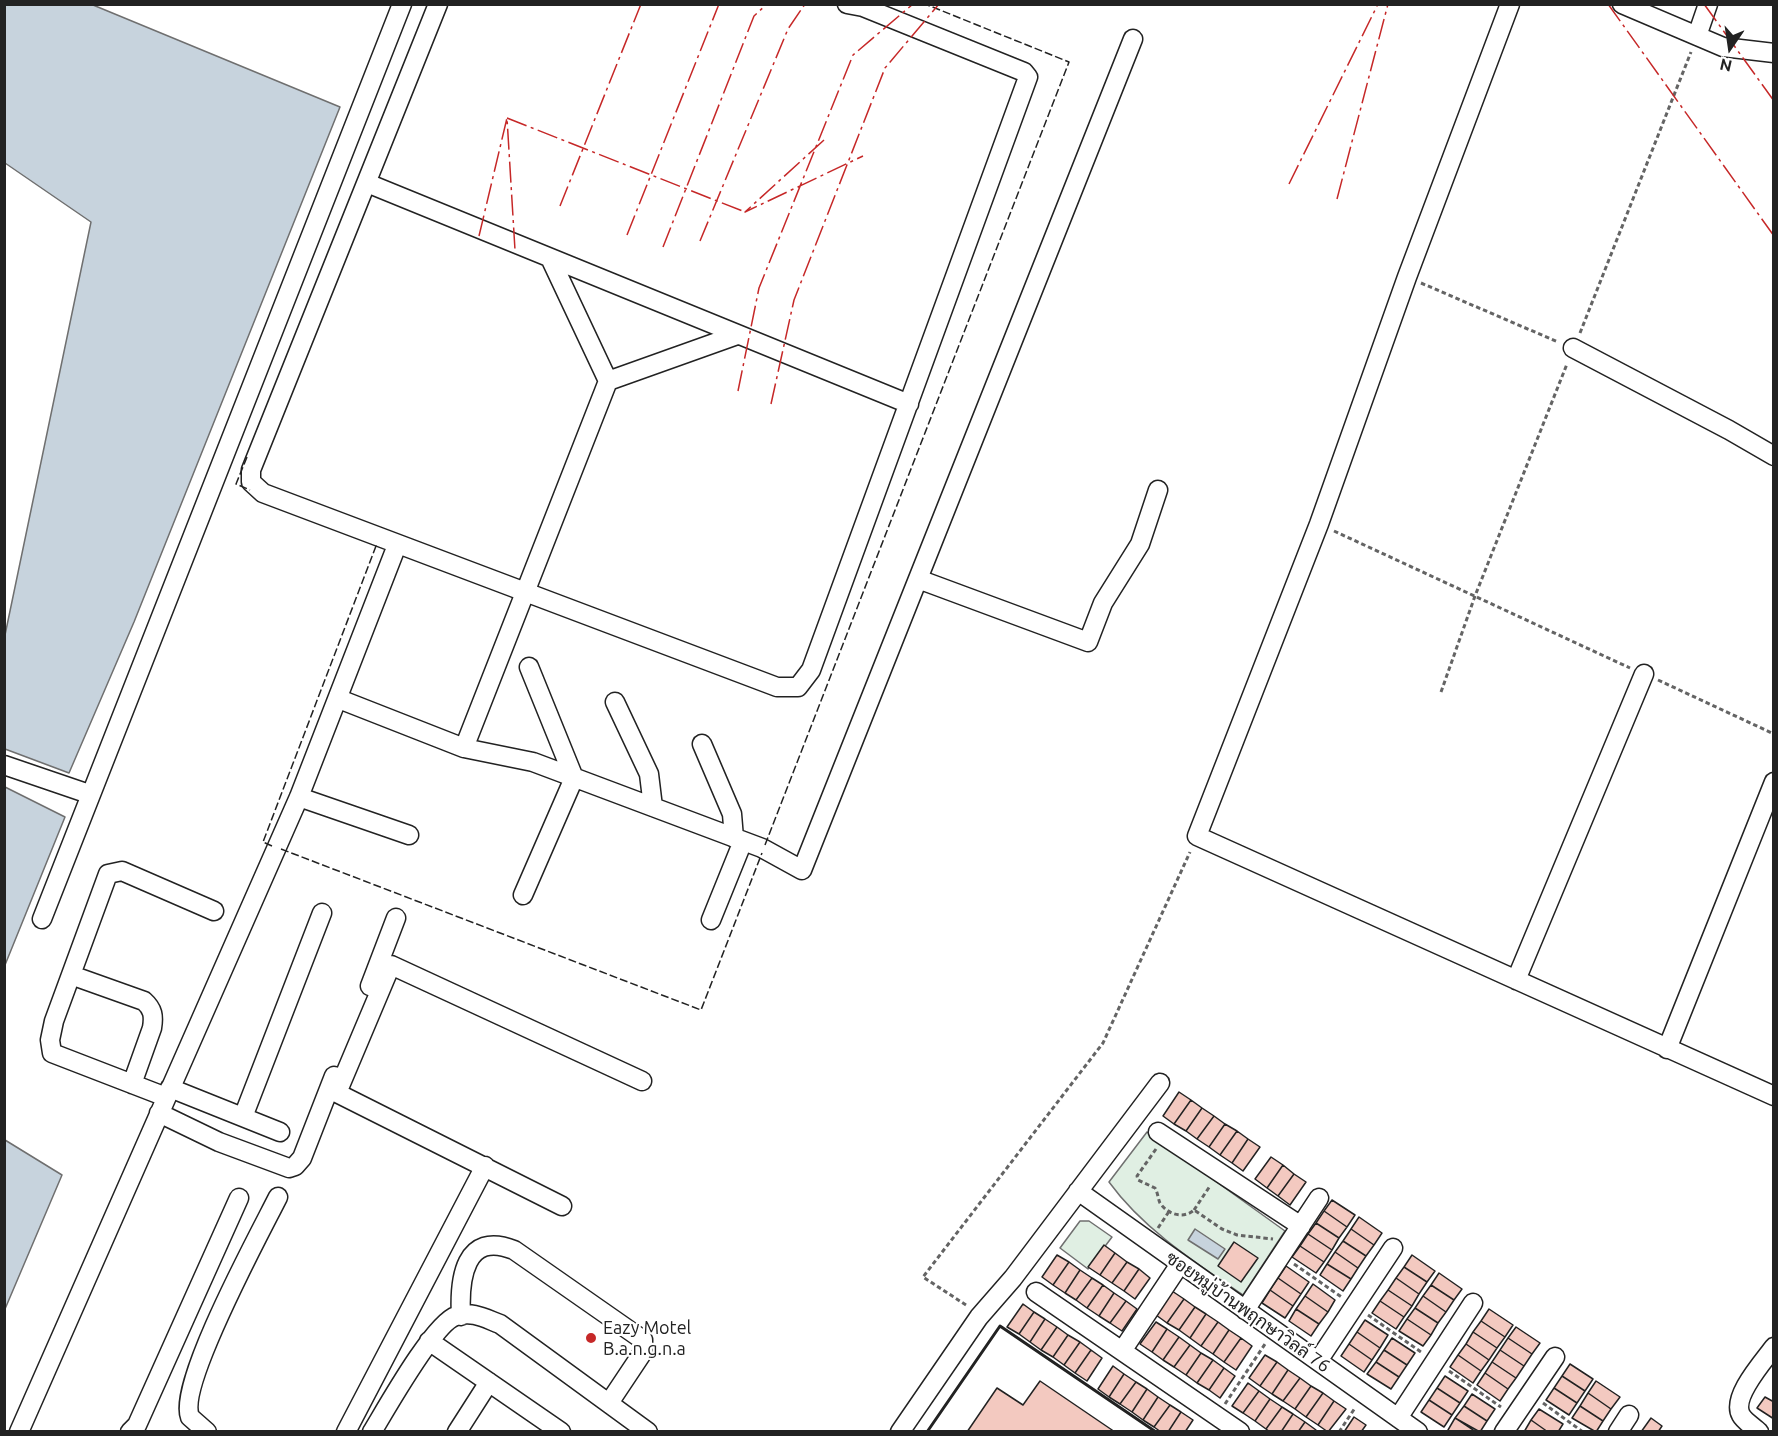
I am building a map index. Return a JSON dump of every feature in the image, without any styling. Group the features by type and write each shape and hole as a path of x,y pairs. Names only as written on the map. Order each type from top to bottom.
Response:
{"street":[{"path":"42,919 89,794 402,4"},
{"path":"438,4 251,470 251,482 263,493 525,594 777,687 798,687 811,670 1028,77 1024,72 863,7 847,4"},
{"path":"1510,4 1407,277 1319,524 1197,836 1773,1096"},
{"path":"1622,4 1736,50 1773,53"},
{"path":"1697,36 1708,4"},
{"path":"339,699 464,748 533,762 738,839 802,870 1133,39"},
{"path":"367,183 551,260 909,404"},
{"path":"464,748 608,381 551,260"},
{"path":"608,381 737,335"},
{"path":"1574,348 1729,430 1773,456"},
{"path":"918,579 1088,642 1103,603 1140,544 1158,490"},
{"path":"19,1431 299,796 339,699 397,545"},
{"path":"523,895 574,778 529,667"},
{"path":"1516,980 1644,674"},
{"path":"615,702 649,774 653,807"},
{"path":"702,744 732,814 738,839 711,920"},
{"path":"4,765 89,794"},
{"path":"1667,1049 1773,782"},
{"path":"299,796 409,835"},
{"path":"214,911 126,872 112,872 105,881 70,975 54,1021 50,1048 52,1053 165,1099 274,1165 289,1168 295,1166 302,1158 396,918"},
{"path":"243,1117 322,913"},
{"path":"562,1206 337,1094 391,965 642,1081"},
{"path":"70,975 144,1001 151,1007 154,1020 132,1084"},
{"path":"900,1431 979,1317 1013,1278 1160,1083"},
{"path":"165,1099 243,1117 280,1132"},
{"path":"1161,1135 1301,1226"},
{"path":"346,1431 485,1166"},
{"name":"ซอยหมู่บ้านพฤกษาวิลล์ 76","path":"1078,1191 1418,1431"},
{"path":"207,1431 190,1417 188,1402 213,1327 278,1197"},
{"path":"129,1431 137,1425 239,1198"},
{"path":"1245,1310 1319,1198"},
{"path":"461,1316 460,1281 472,1256 488,1246 498,1245 514,1250 643,1340 643,1352 609,1403"},
{"path":"1318,1361 1393,1248"},
{"path":"1122,1351 1180,1264"},
{"path":"1036,1292 1240,1431"},
{"path":"1398,1418 1473,1303"},
{"path":"372,1431 429,1341 453,1317 474,1313 500,1324 648,1431"},
{"path":"429,1341 561,1431"},
{"path":"1759,1431 1741,1416 1738,1404 1742,1393 1773,1347"},
{"path":"1509,1424 1555,1357"},
{"path":"457,1431 489,1382"},
{"path":"1618,1431 1629,1415"}],"path":[{"path":"1441,692 1475,596 1697,36"},
{"path":"1407,277 1574,348"},
{"path":"1319,524 1773,734"},
{"path":"979,1317 967,1305 923,1277 1103,1043 1197,836"},
{"path":"1161,1135 1137,1176 1138,1180 1155,1188 1160,1202 1180,1216 1188,1216 1194,1210 1219,1173"},
{"path":"1194,1210 1222,1229 1286,1249 1354,1306 1435,1361 1509,1424"},
{"path":"1217,1416 1275,1330"},
{"path":"1339,1431 1364,1394"},
{"path":"1530,1394 1583,1431"}],"green space":[{"path":"1147,1132 1285,1231 1243,1295 1189,1258 1154,1230 1109,1182"},
{"path":"1080,1221 1089,1221 1112,1237 1088,1269 1060,1248"}],"shaded area":[{"path":"4,5 93,5 340,107 134,622 69,773 5,749 5,635 91,222 5,163"},
{"path":"5,787 65,817 5,965"},
{"path":"5,1140 62,1175 5,1309"},
{"path":"1195,1229 1225,1249 1218,1259 1188,1240"}],"building":[{"path":"1179,1092 1191,1100 1174,1124 1163,1116"},
{"path":"1191,1100 1202,1108 1186,1131 1174,1124"},
{"path":"1202,1108 1214,1116 1197,1139 1186,1131"},
{"path":"1214,1116 1225,1124 1209,1147 1197,1139"},
{"path":"1225,1124 1237,1131 1220,1155 1209,1147"},
{"path":"1237,1131 1248,1139 1232,1163 1220,1155"},
{"path":"1248,1139 1260,1147 1243,1171 1232,1163"},
{"path":"1271,1157 1283,1165 1267,1188 1255,1179"},
{"path":"1283,1165 1294,1174 1278,1196 1267,1188"},
{"path":"1294,1174 1306,1182 1290,1205 1278,1196"},
{"path":"1332,1200 1355,1215 1347,1227 1324,1211"},
{"path":"1324,1211 1347,1227 1339,1238 1316,1223"},
{"path":"1359,1217 1382,1233 1374,1245 1351,1229"},
{"path":"1316,1223 1339,1238 1332,1250 1308,1234"},
{"path":"1351,1229 1374,1245 1366,1256 1343,1241"},
{"path":"1308,1234 1332,1250 1324,1262 1300,1246"},
{"path":"1343,1241 1366,1256 1358,1268 1335,1252"},
{"path":"1234,1242 1258,1258 1241,1282 1218,1266"},
{"path":"1104,1245 1115,1253 1100,1275 1088,1267"},
{"path":"1300,1246 1324,1262 1316,1273 1292,1257"},
{"path":"1335,1252 1358,1268 1351,1279 1327,1264"},
{"path":"1115,1253 1127,1262 1112,1283 1100,1275"},
{"path":"1057,1255 1069,1262 1053,1285 1042,1277"},
{"path":"1412,1255 1435,1271 1427,1282 1404,1267"},
{"path":"1069,1262 1080,1270 1065,1293 1053,1285"},
{"path":"1127,1262 1139,1269 1124,1291 1112,1283"},
{"path":"1327,1264 1351,1279 1343,1291 1320,1275"},
{"path":"1286,1266 1309,1282 1301,1294 1278,1278"},
{"path":"1404,1267 1427,1282 1419,1294 1396,1278"},
{"path":"1139,1269 1150,1278 1135,1299 1124,1291"},
{"path":"1080,1270 1092,1278 1076,1300 1065,1293"},
{"path":"1439,1273 1462,1289 1454,1300 1431,1285"},
{"path":"1092,1278 1103,1285 1087,1308 1076,1300"},
{"path":"1278,1278 1301,1294 1293,1306 1270,1290"},
{"path":"1396,1278 1419,1294 1412,1306 1388,1290"},
{"path":"1313,1284 1335,1300 1328,1312 1305,1296"},
{"path":"1103,1285 1114,1293 1099,1316 1087,1308"},
{"path":"1431,1285 1454,1300 1446,1312 1423,1296"},
{"path":"1270,1290 1293,1306 1285,1318 1262,1303"},
{"path":"1388,1290 1412,1306 1404,1317 1380,1301"},
{"path":"1172,1291 1184,1299 1167,1323 1156,1315"},
{"path":"1114,1293 1126,1301 1110,1323 1099,1316"},
{"path":"1305,1296 1328,1312 1319,1324 1296,1309"},
{"path":"1423,1296 1446,1312 1438,1323 1415,1308"},
{"path":"1184,1299 1195,1307 1179,1330 1167,1323"},
{"path":"1126,1301 1137,1309 1122,1331 1110,1323"},
{"path":"1380,1301 1404,1317 1396,1329 1372,1313"},
{"path":"1023,1304 1034,1312 1019,1334 1007,1327"},
{"path":"1195,1307 1206,1314 1190,1338 1179,1330"},
{"path":"1415,1308 1438,1323 1431,1335 1407,1319"},
{"path":"1296,1309 1319,1324 1311,1336 1289,1321"},
{"path":"1489,1309 1513,1325 1505,1337 1481,1321"},
{"path":"1034,1312 1045,1319 1030,1342 1019,1334"},
{"path":"1206,1314 1218,1322 1201,1346 1190,1338"},
{"path":"1045,1319 1057,1327 1041,1350 1030,1342"},
{"path":"1407,1319 1431,1335 1423,1346 1399,1331"},
{"path":"1365,1320 1388,1335 1380,1348 1357,1332"},
{"path":"1481,1321 1505,1337 1497,1348 1473,1332"},
{"path":"1156,1322 1167,1329 1152,1352 1140,1344"},
{"path":"1218,1322 1229,1330 1213,1354 1201,1346"},
{"path":"1057,1327 1068,1335 1053,1357 1041,1350"},
{"path":"1516,1327 1540,1343 1532,1354 1508,1338"},
{"path":"1167,1329 1179,1337 1163,1360 1152,1352"},
{"path":"1229,1330 1241,1338 1224,1362 1213,1354"},
{"path":"1357,1332 1380,1348 1372,1360 1349,1344"},
{"path":"1473,1332 1497,1348 1489,1360 1466,1344"},
{"path":"1068,1335 1080,1342 1064,1365 1053,1357"},
{"path":"1179,1337 1190,1345 1174,1367 1163,1360"},
{"path":"1241,1338 1252,1346 1236,1370 1224,1362"},
{"path":"1392,1338 1415,1353 1407,1365 1384,1350"},
{"path":"1508,1338 1532,1354 1524,1366 1500,1350"},
{"path":"1080,1342 1091,1350 1075,1373 1064,1365"},
{"path":"1349,1344 1372,1360 1364,1372 1341,1356"},
{"path":"1466,1344 1489,1360 1481,1371 1458,1355"},
{"path":"1190,1345 1201,1353 1186,1375 1174,1367"},
{"path":"1091,1350 1102,1358 1087,1381 1075,1373"},
{"path":"1384,1350 1407,1365 1399,1377 1376,1362"},
{"path":"1500,1350 1524,1366 1516,1378 1492,1362"},
{"path":"1201,1353 1213,1360 1197,1383 1186,1375"},
{"path":"1265,1355 1277,1362 1260,1386 1249,1378"},
{"path":"1458,1355 1481,1371 1473,1383 1450,1367"},
{"path":"1213,1360 1224,1368 1209,1390 1197,1383"},
{"path":"1277,1362 1288,1370 1272,1394 1260,1386"},
{"path":"1376,1362 1399,1377 1391,1389 1367,1374"},
{"path":"1492,1362 1516,1378 1508,1389 1485,1373"},
{"path":"1570,1364 1593,1379 1585,1391 1562,1376"},
{"path":"1113,1366 1124,1374 1109,1397 1098,1389"},
{"path":"1224,1368 1235,1376 1220,1398 1209,1390"},
{"path":"1288,1370 1300,1378 1283,1401 1272,1394"},
{"path":"1485,1373 1508,1389 1500,1401 1477,1385"},
{"path":"1124,1374 1136,1382 1120,1404 1109,1397"},
{"path":"1445,1376 1468,1391 1460,1403 1437,1388"},
{"path":"1562,1376 1585,1391 1577,1403 1554,1388"},
{"path":"1300,1378 1311,1386 1295,1409 1283,1401"},
{"path":"1040,1381 1115,1432 967,1432 997,1388 1023,1405"},
{"path":"1596,1381 1620,1397 1611,1409 1588,1393"},
{"path":"1136,1382 1147,1389 1132,1412 1120,1404"},
{"path":"1248,1383 1259,1391 1243,1413 1232,1406"},
{"path":"1311,1386 1323,1393 1306,1417 1295,1409"},
{"path":"1437,1388 1460,1403 1452,1415 1429,1400"},
{"path":"1554,1388 1577,1403 1569,1415 1546,1400"},
{"path":"1147,1389 1158,1397 1143,1420 1132,1412"},
{"path":"1259,1391 1270,1399 1255,1421 1243,1413"},
{"path":"1323,1393 1334,1401 1318,1425 1306,1417"},
{"path":"1588,1393 1611,1409 1603,1421 1580,1406"},
{"path":"1472,1394 1495,1409 1487,1421 1464,1406"},
{"path":"1158,1397 1170,1405 1154,1427 1143,1420"},
{"path":"1765,1397 1774,1402 1774,1419 1757,1408"},
{"path":"1270,1399 1282,1407 1266,1429 1255,1421"},
{"path":"1429,1400 1452,1415 1444,1427 1421,1412"},
{"path":"1334,1401 1346,1409 1328,1432 1318,1425"},
{"path":"1170,1405 1181,1412 1168,1432 1161,1432 1154,1427"},
{"path":"1464,1406 1487,1421 1480,1432 1455,1418"},
{"path":"1580,1406 1603,1421 1596,1432 1572,1418"},
{"path":"1282,1407 1293,1414 1281,1432 1270,1432 1266,1429"},
{"path":"1539,1409 1563,1424 1558,1432 1548,1432 1531,1420"},
{"path":"1181,1412 1193,1420 1185,1432 1168,1432"},
{"path":"1293,1414 1305,1422 1298,1432 1281,1432"},
{"path":"1354,1417 1366,1425 1361,1432 1344,1432"},
{"path":"1455,1418 1476,1432 1450,1432 1448,1430"},
{"path":"1651,1418 1662,1426 1658,1432 1641,1432"},
{"path":"1531,1420 1548,1432 1524,1432"},
{"path":"1305,1422 1316,1430 1315,1432 1298,1432"}],"fence":[{"path":"765,845 1069,62 925,4"},
{"path":"247,457 236,484 250,490"},
{"path":"272,846 263,842 376,546 374,545"},
{"path":"281,849 701,1010 762,853"}],"wall":[{"path":"927,1432 1000,1326 1156,1432"}],"power":[{"path":"560,206 641,4"},
{"path":"627,235 719,4"},
{"path":"663,247 754,16 767,4"},
{"path":"700,241 788,29 805,4"},
{"path":"738,391 759,288 853,55 913,4"},
{"path":"771,404 794,300 885,68 939,4"},
{"path":"1289,184 1378,4"},
{"path":"1337,199 1388,4"},
{"path":"1608,4 1774,236"},
{"path":"1704,4 1774,101"},
{"path":"507,118 745,212"},
{"path":"479,236 507,118 515,250"},
{"path":"824,140 745,212 863,156"}],"place":[{"name":"Eazy Motel B.a.n.g.n.a","path":"591,1338"}]}
